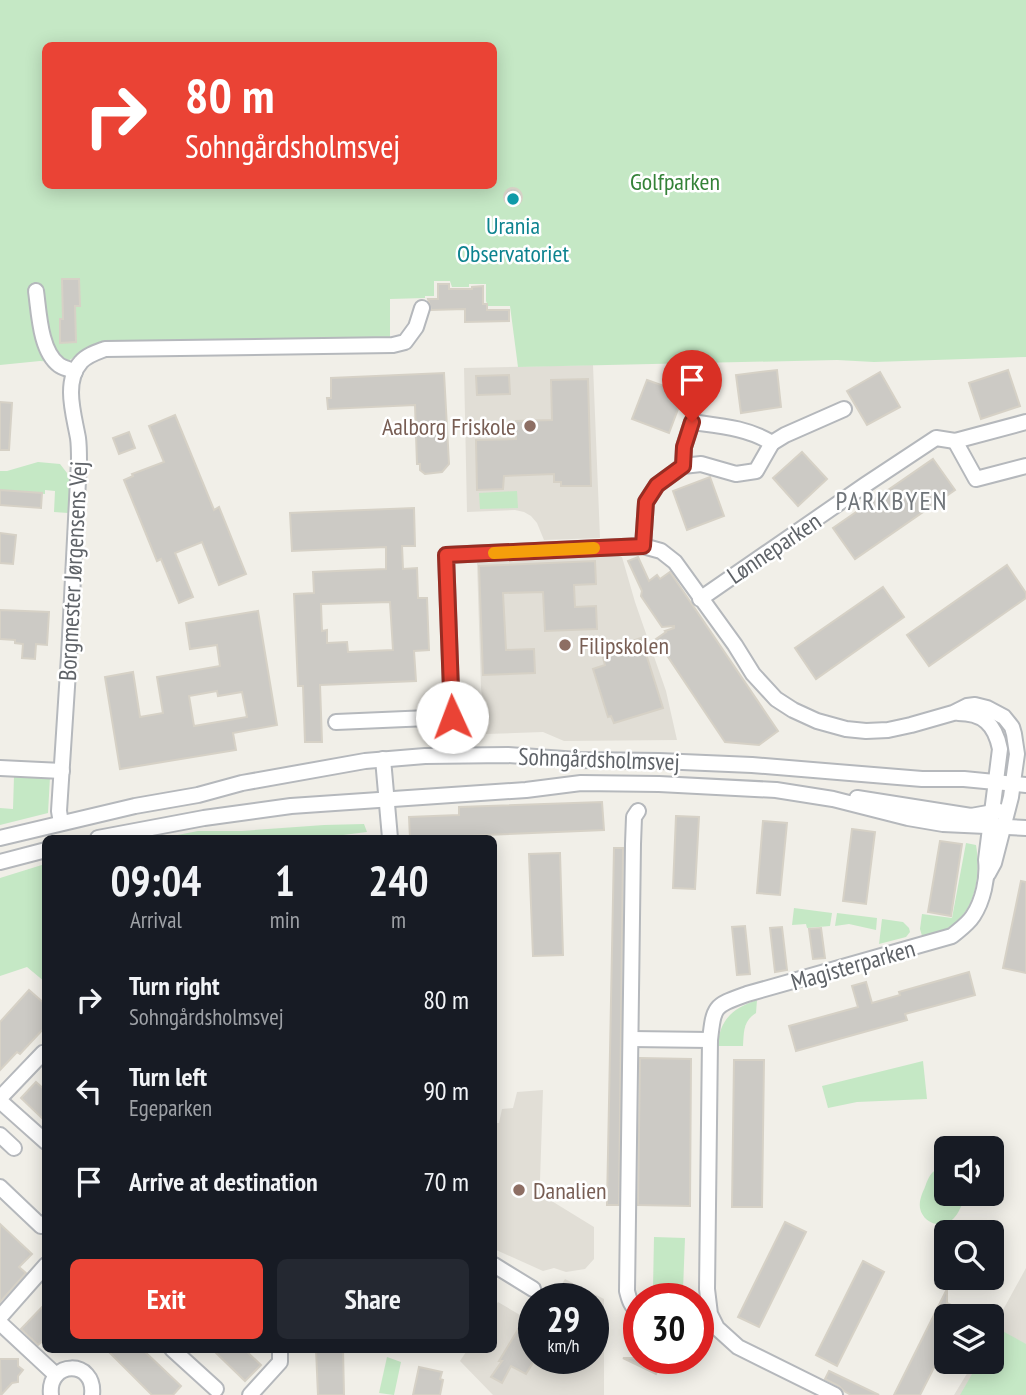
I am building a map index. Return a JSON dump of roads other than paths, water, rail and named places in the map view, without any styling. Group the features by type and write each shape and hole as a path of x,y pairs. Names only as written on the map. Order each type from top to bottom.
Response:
{"street":[{"path":"36,291 44,339 50,354 59,364 75,372 91,354 105,349 393,345 405,342 416,327 422,308"},
{"name":"Borgmester Jørgensens Vej","path":"61,823 59,811 79,460 71,398 75,372"},
{"path":"643,546 646,502 657,485 683,466 701,464 736,474 757,471 772,443 844,409"},
{"path":"683,466 684,447 692,422 731,427 758,435 772,443"},
{"name":"Lønneparken","path":"700,599 936,438 955,441 1026,422"},
{"path":"955,441 976,479 1026,466"},
{"path":"336,722 452,717 446,555 643,546 660,551 675,562 753,674 768,691 776,699 811,718 846,729 888,730 953,713 967,706 981,706 996,712 1009,722 1016,744 1017,794 995,819"},
{"path":"953,713 982,718 995,731 1000,749 995,819"},
{"name":"Sohngårdsholmsvej","path":"0,838 242,783 383,759 435,756 508,755 578,760 752,765 922,779 997,782 1017,794"},
{"path":"383,759 390,835"},
{"path":"0,768 62,771"},
{"name":"Sohngårdsholmsvej","path":"114,835 246,811 526,790 581,783 776,790 803,793 908,818 957,826 995,819 1026,828"},
{"path":"995,819 1017,794"},
{"path":"627,1283 634,817 638,811"},
{"name":"Magisterparken","path":"704,1283 713,1014 722,1003 747,994 951,936 974,915 979,904 988,874 986,860 995,819"},
{"path":"0,862 42,851"},
{"path":"631,1040 710,1040"},
{"path":"42,1054 0,1100 42,1138"},
{"path":"0,1135 14,1148"},
{"path":"0,1187 42,1224"},
{"path":"497,1267 523,1283"},
{"path":"42,1270 0,1320 56,1375"},
{"name":"Magisterparken","path":"714,1322 738,1347 835,1395"},
{"path":"176,1353 216,1393"},
{"path":"250,1395 280,1362 280,1353"},
{"path":"51,1395 52,1381 56,1375 68,1368 80,1370 90,1379 92,1395"}],"place":[{"name":"Urania Observatoriet","path":"513,199"},
{"name":"Aalborg Friskole","path":"530,426"},
{"name":"Filipskolen","path":"565,645"},
{"name":"Danalien","path":"519,1190"}],"district":[{"name":"PARKBYEN","path":"892,500"}],"park label":[{"name":"Golfparken","path":"675,181"}]}
